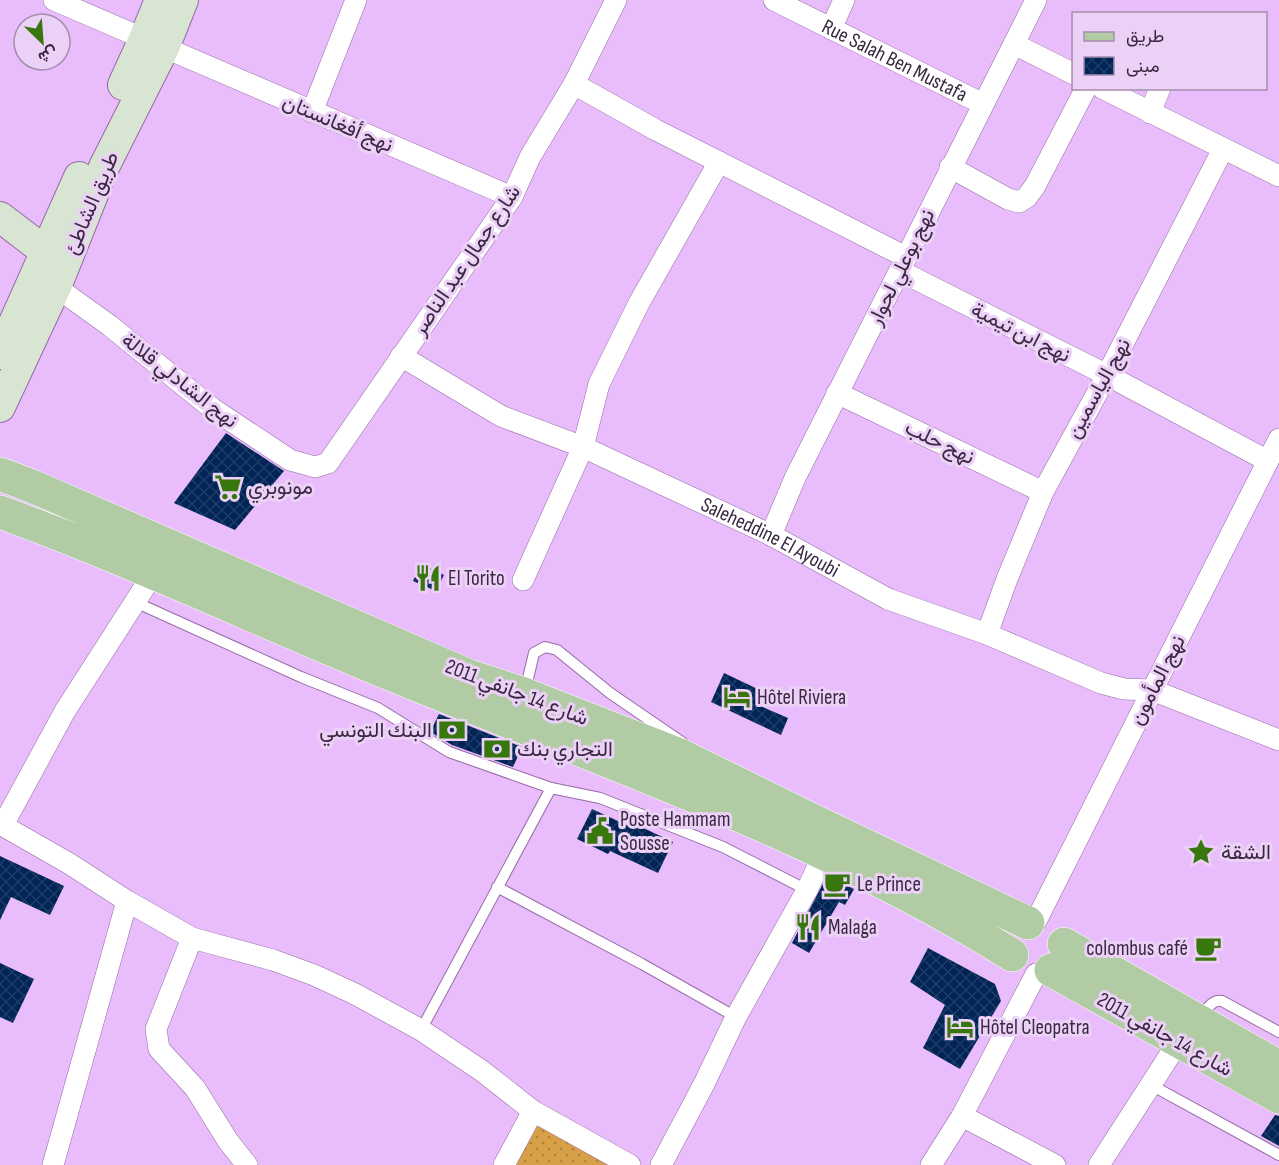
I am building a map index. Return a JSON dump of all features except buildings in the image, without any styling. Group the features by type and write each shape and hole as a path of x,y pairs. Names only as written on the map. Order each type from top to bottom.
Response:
{"main road":[{"name":"شارع 14 جانفي 2011","path":"0,474 469,676 524,694 680,754 810,819 1032,922 1049,923 1062,937 1041,961"},
{"name":"شارع 14 جانفي 2011","path":"0,512 396,677 602,757 824,853 967,927 1189,1031 1279,1067"},
{"name":"شارع 14 جانفي 2011","path":"1189,1031 1279,1097"}],"street":[{"name":"نهج أفغانستان","path":"54,0 512,198"},
{"name":"طريق الشاطئ","path":"0,407 56,287 154,44 160,0"},
{"name":"طريق الشاطئ","path":"0,354 70,196 154,44 183,0"},
{"path":"312,112 356,0"},
{"name":"شارع جمال عبد الناصر","path":"308,465 323,465 333,457 512,198 530,157 574,84 616,0"},
{"name":"Rue Salah Ben Mustafa","path":"774,0 983,104"},
{"path":"831,28 844,0"},
{"name":"نهج بوعلي لحوار","path":"771,535 795,478 837,393 1036,0"},
{"path":"1014,44 1072,73"},
{"name":"نهج ابن تيمية","path":"574,84 1268,461"},
{"path":"950,167 1008,199 1019,202 1027,197 1035,186 1085,90"},
{"path":"1106,90 1279,176"},
{"path":"1150,113 1159,90"},
{"name":"نهج الياسمين","path":"987,634 1043,492 1107,375 1223,149"},
{"path":"523,580 583,447 599,384 639,303 719,162"},
{"path":"0,217 46,252"},
{"name":"نهج الشادلي قلالة","path":"56,287 109,325 213,409 290,460 308,465"},
{"name":"Saleheddine El Ayoubi","path":"401,356 501,416 583,447 771,535 888,599 987,634 1101,683 1124,689 1152,690 1279,740"},
{"name":"نهج حلب","path":"837,393 1043,492"},
{"name":"نهج المأمون","path":"1032,922 1279,440"},
{"path":"153,574 65,711 1,824 192,938 273,960 356,994 421,1030 483,1071 533,1111 630,1165"},
{"path":"661,1165 736,1017 807,890 824,853"},
{"path":"53,1165 127,901"},
{"path":"192,938 156,1029 159,1049 195,1089 228,1141 247,1165"},
{"path":"932,1165 962,1116 1041,961"},
{"path":"1099,1165 1189,1031"},
{"path":"504,1165 533,1111"},
{"path":"962,1116 1055,1165"}],"lane":[{"path":"135,602 301,678 378,708 449,752 551,788 600,798 723,847 807,890"},
{"path":"524,694 534,653 545,647 556,650 610,693 679,738 686,748 680,754"},
{"path":"421,1030 551,788"},
{"path":"497,887 736,1017"},
{"path":"1189,1031 1217,1000 1279,1032"},
{"path":"1151,1085 1279,1155"}],"shaded area":[{"path":"544,1108 640,1165 512,1165"}],"place":[{"name":"مونوبري","path":"228,487"},
{"name":"El Torito","path":"428,578"},
{"name":"Hôtel Riviera","path":"737,697"},
{"name":"البنك التونسي","path":"452,730"},
{"name":"التجاري بنك","path":"497,749"},
{"name":"Poste Hammam Sousse","path":"600,831"},
{"name":"الشقة","path":"1201,852"},
{"name":"Le Prince","path":"837,884"},
{"name":"Malaga","path":"808,927"},
{"name":"colombus café","path":"1208,948"},
{"name":"Hôtel Cleopatra","path":"960,1027"}]}
